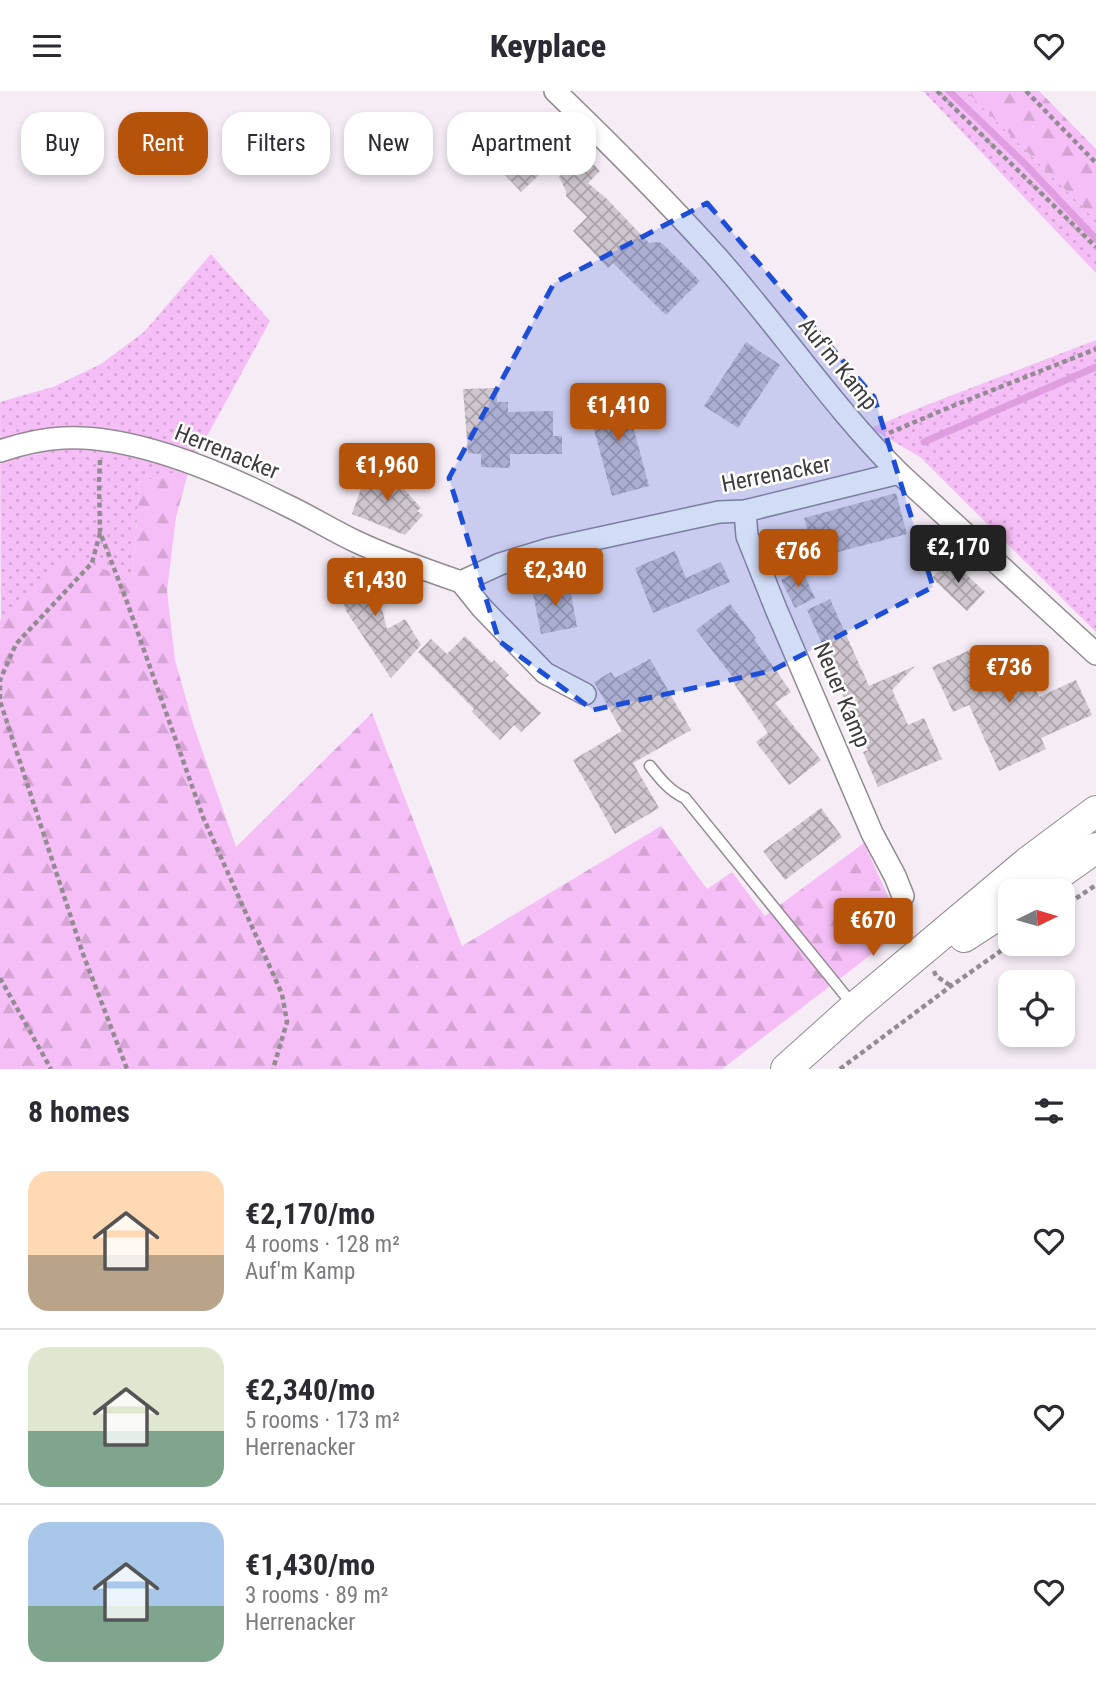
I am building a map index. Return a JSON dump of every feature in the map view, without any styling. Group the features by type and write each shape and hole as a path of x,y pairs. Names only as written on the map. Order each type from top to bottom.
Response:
{"street":[{"name":"Auf'm Kamp","path":"555,91 616,150 718,259 868,442 1096,654"},
{"name":"Herrenacker","path":"0,451 36,441 65,438 102,440 136,446 220,474 366,547 461,582 500,564 550,549 719,512 746,511 899,473"},
{"name":"Neuer Kamp","path":"746,511 747,536 776,609 872,833 903,896"},
{"path":"461,582 482,608 545,673 584,694"},
{"path":"786,1069 855,1007 1029,862 1096,811"},
{"path":"1052,879 1096,848"},
{"path":"855,1007 998,915"}],"lane":[{"path":"650,766 662,782 685,799 855,1007"}],"path":[{"path":"937,91 1096,247"},
{"path":"1026,91 1096,163"},
{"path":"868,442 1096,349"},
{"path":"102,440 100,532 92,563 16,644 0,680 0,701 83,954 127,1069"},
{"path":"100,532 203,817 282,994 287,1022 273,1069"},
{"path":"1075,899 1096,884"},
{"path":"840,1069 998,953"},
{"path":"0,978 51,1069"}],"highlighted area":[{"path":"707,203 874,397 933,587 771,671 593,710 499,641 449,478 554,283"}],"green space":[{"path":"923,91 966,91 1096,220 1096,273"},
{"path":"966,91 1039,91 1096,149 1096,220"},
{"path":"211,254 270,321 189,469 140,482 132,581 1,626 0,402 53,387 101,364 144,332"},
{"path":"1096,340 1096,632 920,457 871,428"},
{"path":"189,469 176,517 167,591 175,660 194,727 236,847 372,713 462,946 661,826 707,889 732,872 765,916 864,843 903,930 722,1069 0,1069 0,618 2,626 64,554 132,580 140,482"}],"building":[{"path":"505,175 539,175 521,192"},
{"path":"596,175 588,183 649,243 663,244 700,281 666,315 613,263 608,268 573,231 587,217 566,196 559,177"},
{"path":"746,342 780,365 738,428 704,406"},
{"path":"497,388 497,402 508,402 508,412 553,411 553,436 562,436 562,454 510,454 510,468 481,467 481,454 468,453 463,389"},
{"path":"623,389 649,486 612,496 586,400"},
{"path":"381,463 421,508 417,511 423,515 405,535 352,514 364,480"},
{"path":"896,493 907,534 815,558 804,518"},
{"path":"675,551 686,578 721,562 730,582 653,613 635,568"},
{"path":"352,556 371,566 387,629 405,619 421,645 391,678 346,611 338,585"},
{"path":"950,559 985,592 967,611 932,578"},
{"path":"802,570 815,598 795,608 781,580"},
{"path":"569,582 577,627 541,634 532,589"},
{"path":"830,599 869,686 915,666 892,690 908,725 924,718 942,759 878,787 863,752 868,750 807,610"},
{"path":"730,604 791,692 775,703 821,760 789,785 756,742 768,733 733,682 735,680 696,630"},
{"path":"465,636 492,663 494,660 509,675 505,678 541,713 521,732 514,725 500,740 472,712 474,709 418,652 431,639 447,654"},
{"path":"970,650 977,668 1018,650 1039,697 1076,680 1092,715 1041,738 1046,749 999,771 969,705 953,712 932,667"},
{"path":"650,659 691,730 633,763 659,808 615,834 573,760 622,731 594,682 611,672 615,678"},
{"path":"821,808 842,837 785,880 763,851"}],"waterway":[{"path":"949,91 1024,163 1096,239"},
{"path":"924,442 1096,367"}]}
